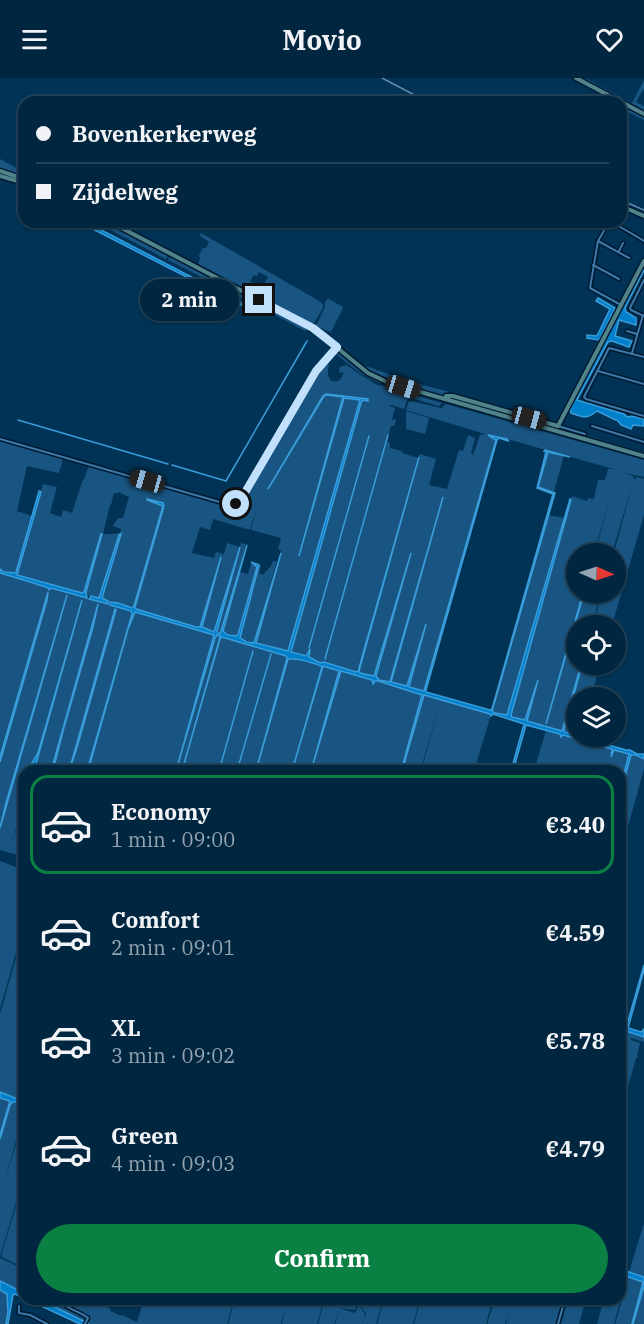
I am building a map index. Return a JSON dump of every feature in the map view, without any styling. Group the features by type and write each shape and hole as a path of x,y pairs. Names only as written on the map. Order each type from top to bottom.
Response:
{"main road":[{"path":"576,78 610,96"},
{"path":"627,105 644,114"},
{"path":"0,171 18,178"},
{"path":"0,176 18,180"},
{"path":"627,209 644,216"},
{"path":"121,228 313,328 368,373 388,383 444,401 644,456"},
{"path":"444,401 449,395 558,426 644,261"}],"street":[{"path":"606,228 598,241 590,288 621,305"},
{"path":"621,228 644,241"},
{"path":"598,241 629,258"},
{"path":"618,252 623,243"},
{"path":"593,265 619,279"},
{"path":"632,353 643,316 630,308 644,280"},
{"path":"627,331 638,334"},
{"path":"0,439 223,503 236,504 246,491 316,371 337,347"},
{"path":"644,357 609,348 584,396 585,399 644,416"},
{"path":"597,371 644,384"},
{"path":"558,426 585,434"},
{"path":"592,426 644,441"},
{"path":"63,1305 88,1318 85,1323"},
{"path":"558,1324 563,1305"},
{"path":"20,1306 20,1314 30,1315 37,1321 47,1324"}],"shaded area":[{"path":"579,78 585,78 619,96 613,96"},
{"path":"644,80 644,90 636,102 644,106 644,112 627,103 627,100 632,103"},
{"path":"627,106 644,115 644,120 628,112 627,114"},
{"path":"0,159 18,169 18,175 0,168"},
{"path":"91,228 98,228 253,309"},
{"path":"107,228 116,228 168,255 166,259"},
{"path":"201,233 321,302 323,308 314,323 258,296 268,277 259,272 250,281 252,283 248,290 198,264 199,255 209,242 200,236"},
{"path":"170,256 256,300 256,305 168,260"},
{"path":"644,266 625,308 626,312 636,318 636,325 619,320 615,336 632,341 629,347 612,341 608,342 577,400 629,417 644,419 644,426 633,425 631,429 597,411 584,417 571,413 575,399"},
{"path":"598,298 615,308 599,340 587,338 587,335 597,336 610,309 596,301"},
{"path":"327,299 343,307 331,332 316,326"},
{"path":"260,303 307,329 305,331 258,306"},
{"path":"340,351 364,372 388,385 360,372 335,353"},
{"path":"324,364 329,365 328,375 333,381 340,380 344,373 339,372 340,367 346,365 375,384 442,403 439,406 408,397 404,409 389,406 395,408 391,423 393,419 396,420 394,426 391,426 387,441 390,443 390,448 418,458 420,454 436,459 429,485 447,489 459,450 463,451 468,435 475,438 471,453 473,455 480,435 485,434 406,410 409,401 442,409 446,404 644,460 644,477 624,473 633,476 635,480 636,477 644,479 644,515 626,577 626,543 617,543 633,482 615,543 598,543 611,494 597,543 566,543 566,603 580,603 577,615 566,615 566,654 550,712 566,656 566,675 578,675 575,687 566,687 566,717 562,731 527,721 536,687 525,720 511,715 572,496 587,501 588,498 594,499 598,480 605,480 608,469 613,469 564,455 554,492 538,487 548,452 563,455 509,441 502,437 488,436 496,439 424,692 409,687 426,625 407,687 391,682 408,622 390,682 379,680 376,676 386,639 373,677 359,673 364,649 356,672 320,663 309,657 310,649 306,656 291,652 361,403 368,399 342,396 360,400 360,403 288,651 256,643 281,551 278,549 281,538 251,530 257,508 250,530 213,519 210,530 200,527 192,553 214,558 216,552 224,554 227,543 240,547 241,543 246,544 235,585 240,572 248,574 251,563 257,567 236,636 223,632 229,605 221,634 217,633 219,622 214,632 202,627 221,559 200,627 136,609 164,505 147,500 163,506 132,608 102,599 120,534 99,598 88,596 86,592 101,534 82,593 17,575 43,484 57,487 50,513 61,517 63,510 72,513 89,465 207,500 232,506 240,503","holes":["118,492 129,497 123,518 118,518 113,526 121,529 120,533 103,534 114,493"]},
{"path":"360,364 411,382 450,392 442,396 400,384 369,371"},
{"path":"326,394 368,399 361,403 291,652 306,656 310,649 309,657 320,663 324,662 356,672 419,457 359,671 374,676 411,553 376,676 379,680 390,682 443,497 391,682 407,686 426,624 409,687 424,691 496,440 488,435 507,439 508,441 499,438 497,440 426,690 426,692 490,710 553,494 537,488 546,452 544,451 570,457 548,452 538,487 555,493 492,711 507,715 570,499 511,715 525,720 538,680 527,721 562,731 566,717 564,730 566,736 561,737 560,734 526,725 515,765 513,765 524,724 424,695 403,765 422,695 378,681 373,684 372,680 341,671 313,765 339,671 323,666 294,765 322,667 310,662 288,659 258,765 287,658 222,637 184,765 219,641 220,636 217,635 178,765 214,635 135,612 89,765 132,614 131,611 110,605 110,602 132,608 134,606 163,506 147,499 163,503 164,506 136,609 200,627 221,557 202,627 214,632 240,547 217,631 220,634 247,545 223,631 228,635 238,635 257,567 251,562 259,565 240,638 254,643 281,553 256,643 288,651 360,400 344,398 299,556 343,397 324,396 268,489 323,396"},
{"path":"450,397 644,452 644,454 450,399"},
{"path":"406,411 429,418 425,434 406,429"},
{"path":"0,440 63,459 59,473 27,466 17,511 32,516 15,573 4,572 0,569"},
{"path":"39,491 41,492 17,575 82,593 102,534 86,592 87,598 51,588 49,590 0,573 0,569 4,572 16,572"},
{"path":"548,515 564,518 507,715 495,713 492,711"},
{"path":"121,534 102,598 108,601 108,604 89,599 91,596 99,598"},
{"path":"273,561 277,561 254,643 240,638 240,634 259,565 261,566 259,573 263,575"},
{"path":"0,573 131,611 131,619 135,612 286,656 287,659 319,664 423,695 403,765 314,765 325,723 313,765 90,765 107,703 89,765 72,765 79,736 71,765 54,765 58,747 53,765 36,765 76,621 38,753 32,765 19,765 28,733 0,825 0,762 27,668 0,757"},
{"path":"48,592 47,600 0,762 0,757"},
{"path":"67,595 0,828 6,803"},
{"path":"82,600 36,765 32,765 38,753"},
{"path":"581,603 598,603 595,615 578,615"},
{"path":"599,603 618,603 615,615 596,615"},
{"path":"98,604 54,765 53,765"},
{"path":"115,609 76,751 71,765"},
{"path":"579,675 598,675 593,687 576,687"},
{"path":"424,695 490,714 476,765 423,765 440,704 422,765 404,765"},
{"path":"546,730 560,734 562,737 566,736 566,747 604,747 612,749 610,756 614,750 630,754 626,768 626,765 536,765"},
{"path":"604,747 615,747 644,754 644,759 631,755 626,773 629,754 614,750 611,757 612,749"},
{"path":"631,755 644,759 644,769 626,834 626,773"},
{"path":"18,767 18,822 10,849 18,824 18,855 0,850 0,828"},
{"path":"0,861 18,868 18,946 0,1009"},
{"path":"18,951 18,1098 0,1092 0,1014"},
{"path":"644,965 628,1028 641,1032 644,1029 644,1037 626,1031"},
{"path":"626,1031 644,1037 644,1042 631,1038 640,1043 626,1094"},
{"path":"0,1092 18,1099 18,1102 10,1105 0,1139 10,1101 0,1098"},
{"path":"0,1098 10,1101 0,1135"},
{"path":"13,1102 18,1103 18,1133 5,1180 18,1138 18,1196 0,1256 0,1139 10,1105"},
{"path":"18,1199 18,1265 1,1256"},
{"path":"644,1223 644,1277 629,1272"},
{"path":"0,1258 18,1266 18,1290 0,1281"},
{"path":"626,1271 644,1277 644,1286 632,1324 643,1282 626,1276"},
{"path":"626,1276 643,1282 632,1324 615,1324 621,1305 626,1305 628,1280"},
{"path":"0,1281 18,1290 18,1295 13,1295 8,1324 6,1324 7,1294 0,1290"},
{"path":"644,1286 644,1324 633,1324"},
{"path":"0,1290 8,1294 6,1324 0,1324"},
{"path":"39,1305 51,1305 89,1324 80,1324"},
{"path":"51,1305 58,1305 85,1317 84,1322"},
{"path":"66,1305 102,1305 137,1322 142,1305 232,1305 227,1324 89,1324 86,1323 90,1319"},
{"path":"233,1305 322,1305 317,1324 282,1324 286,1306 281,1324 228,1324"},
{"path":"323,1305 356,1305 355,1310 339,1308 355,1313 360,1307 366,1320 366,1313 362,1305 381,1305 376,1324 335,1324 339,1310 334,1324 318,1324"},
{"path":"382,1305 418,1305 413,1324 377,1324"},
{"path":"419,1305 491,1305 486,1324 414,1324"},
{"path":"493,1305 561,1305 556,1324 506,1324 509,1312 505,1324 487,1324"},
{"path":"566,1305 584,1305 579,1324 561,1324"},
{"path":"602,1305 619,1305 614,1324 597,1324"}],"waterway":[{"path":"172,465 226,481 307,341"},
{"path":"18,420 168,464"},
{"path":"325,659 388,435"},
{"path":"309,648 369,436"},
{"path":"221,765 253,651"},
{"path":"239,765 271,654"}],"tram line":[{"path":"382,78 416,96"},
{"path":"627,203 644,210"}],"route":[{"path":"236,504 240,501 316,371 337,347 313,328 259,300"}]}
